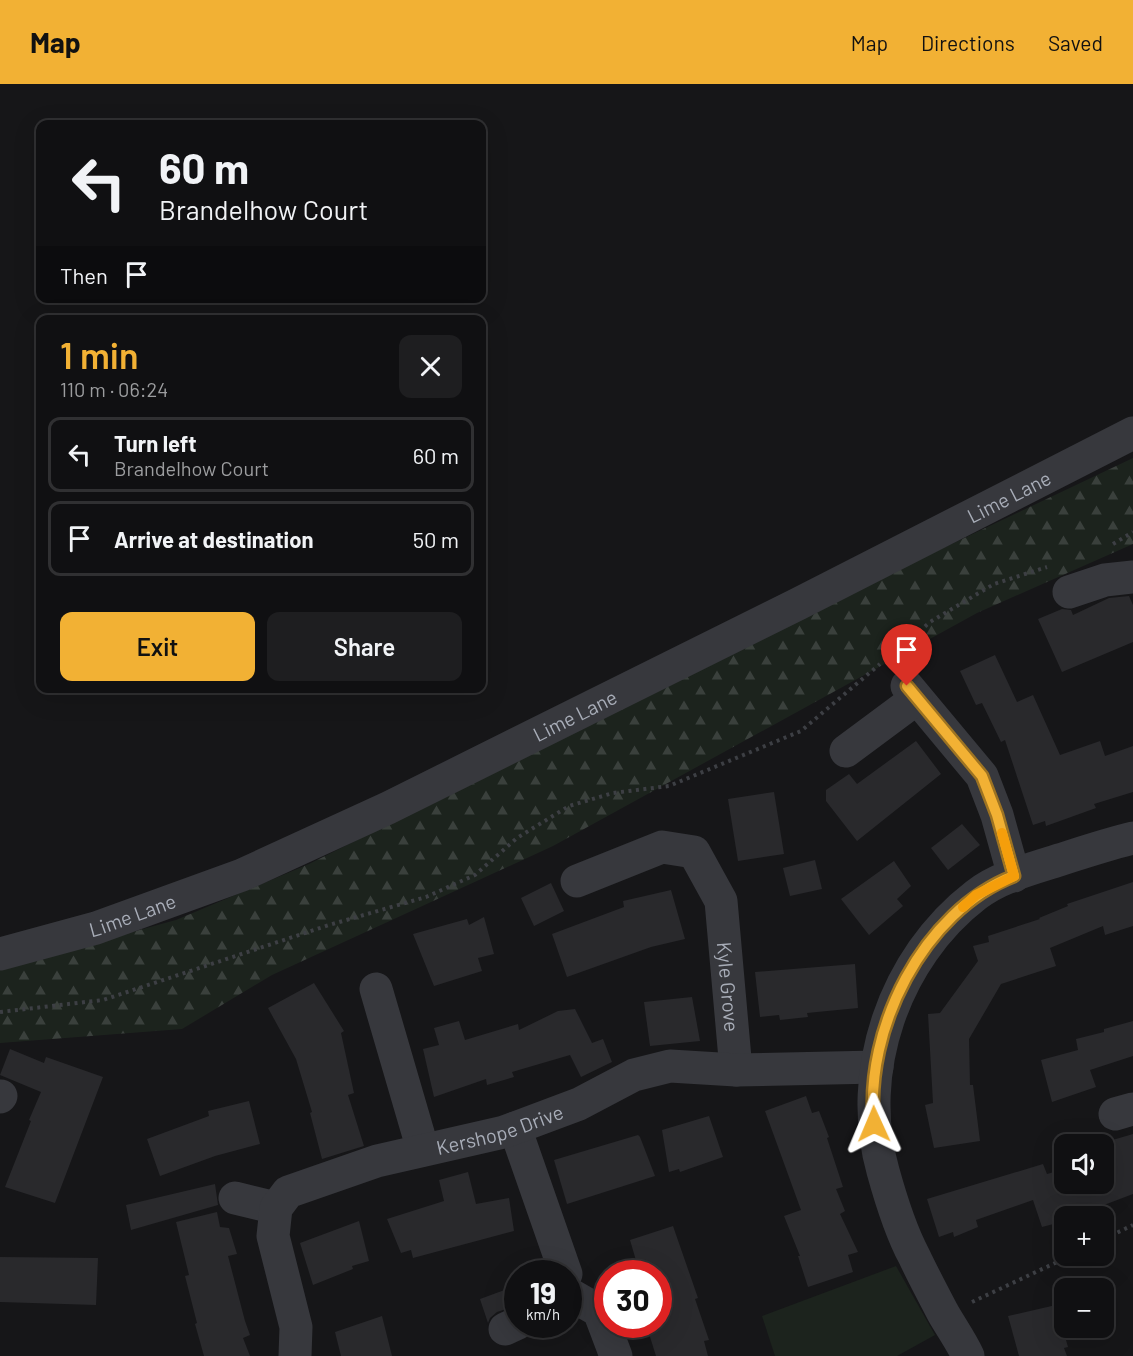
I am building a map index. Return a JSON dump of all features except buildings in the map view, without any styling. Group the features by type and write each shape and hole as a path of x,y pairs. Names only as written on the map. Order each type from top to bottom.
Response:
{"street":[{"name":"Lime Lane","path":"0,954 96,928 242,875 388,808 798,604 1133,433"},
{"path":"1063,578 1133,577"},
{"path":"846,751 912,692 982,776 997,815 1014,876"},
{"path":"962,1354 945,1315 913,1255 883,1170 876,1139 873,1109 877,1067 886,1026 897,995 913,965 930,941 976,895 1014,876 1098,846 1133,838"},
{"name":"Kyle Grove","path":"577,882 662,847 694,852 721,901 736,1070"},
{"path":"376,989 423,1150"},
{"name":"Kershope Drive","path":"276,1208 288,1192 377,1161 515,1128 579,1104 634,1075 670,1066 736,1070 877,1067"},
{"path":"515,1128 560,1260"},
{"path":"235,1198 276,1208 273,1236 296,1327 295,1356"},
{"path":"582,1297 599,1311 616,1356"}],"path":[{"path":"1110,546 1133,532"},
{"path":"889,657 930,622 994,584 1063,578"},
{"path":"0,1012 104,1000 329,926 426,897 475,875 517,838 569,806 613,793 669,786 801,731 881,664"},
{"path":"1114,1234 1133,1225"},
{"path":"945,1315 1054,1264"}],"green space":[{"path":"1133,458 1133,544 977,613 553,846 272,975 182,1029 0,1043 0,968 176,920 309,864 920,559"},
{"path":"896,1266 935,1335 897,1356 775,1356 762,1316"}],"slow traffic":[{"path":"963,907 976,895 1014,876 1002,833"}],"route":[{"path":"874,1124 877,1067 886,1026 897,995 913,965 930,941 976,895 1014,876 997,815 982,776 907,686"}]}
